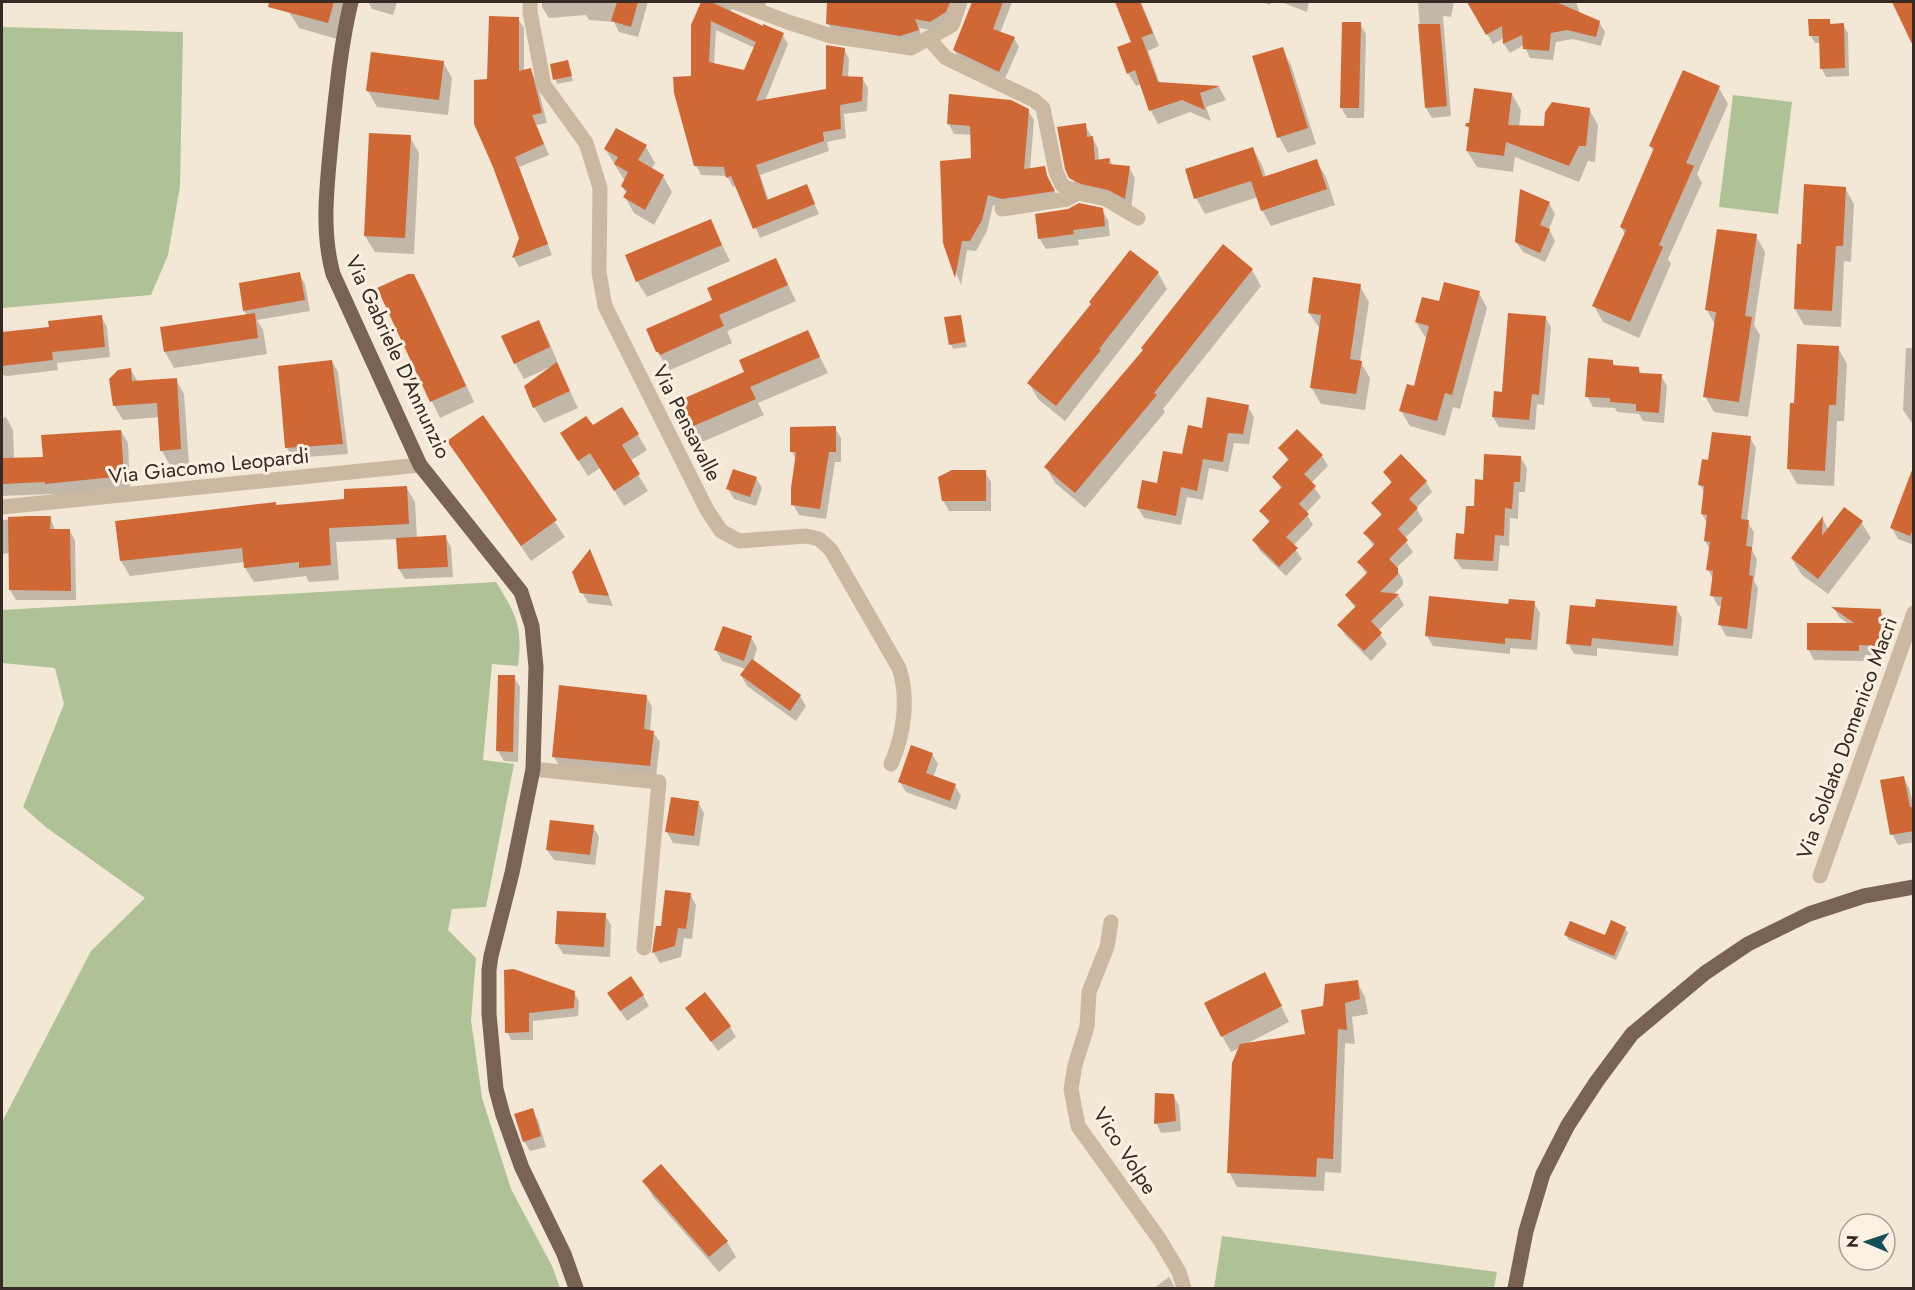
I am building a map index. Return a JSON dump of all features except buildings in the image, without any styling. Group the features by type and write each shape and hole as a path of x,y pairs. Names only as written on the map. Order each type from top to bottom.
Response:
{"main road":[{"name":"Via Gabriele D'Annunzio","path":"351,2 337,76 324,217 327,253 333,274 420,465 521,592 532,626 536,667 533,769 513,873 490,963 491,1042 496,1089 503,1115 522,1168 564,1254 576,1288"},
{"path":"1515,1288 1526,1231 1543,1174 1568,1125 1632,1034 1704,973 1748,944 1809,914 1864,896 1914,887"}],"street":[{"name":"Via Pensavalle","path":"530,2 544,85 586,143 600,188 599,272 605,306 707,510 721,531 739,541 806,537 819,539 831,550 898,668 904,684 899,746 891,764"},
{"path":"735,2 831,36 911,48 952,25 960,2"},
{"path":"928,38 946,58 1034,100 1043,108 1056,172 1062,185 1078,193 1106,199 1138,218"},
{"path":"1002,209 1067,199 1078,193"},
{"name":"Via Giacomo Leopardi","path":"2,507 420,465"},
{"name":"Via Soldato Domenico Macrì","path":"1820,876 1914,613"},
{"path":"533,769 659,782 644,948"},
{"name":"Vico Volpe","path":"1111,922 1107,947 1089,992 1087,1027 1075,1065 1071,1089 1078,1126 1160,1240 1179,1272 1184,1288"}],"green space":[{"path":"2,27 183,32 180,186 168,255 151,295 2,308"},
{"path":"1733,95 1792,102 1778,214 1719,207"},
{"path":"496,582 509,603 516,621 519,631 519,653 518,666 492,664 483,760 514,764 486,907 452,909 448,930 476,958 471,1020 482,1098 511,1189 552,1266 560,1288 2,1288 2,1122 91,951 145,898 47,828 23,807 64,704 55,668 2,663 2,610"},
{"path":"1222,1236 1497,1272 1494,1288 1214,1288"}]}
